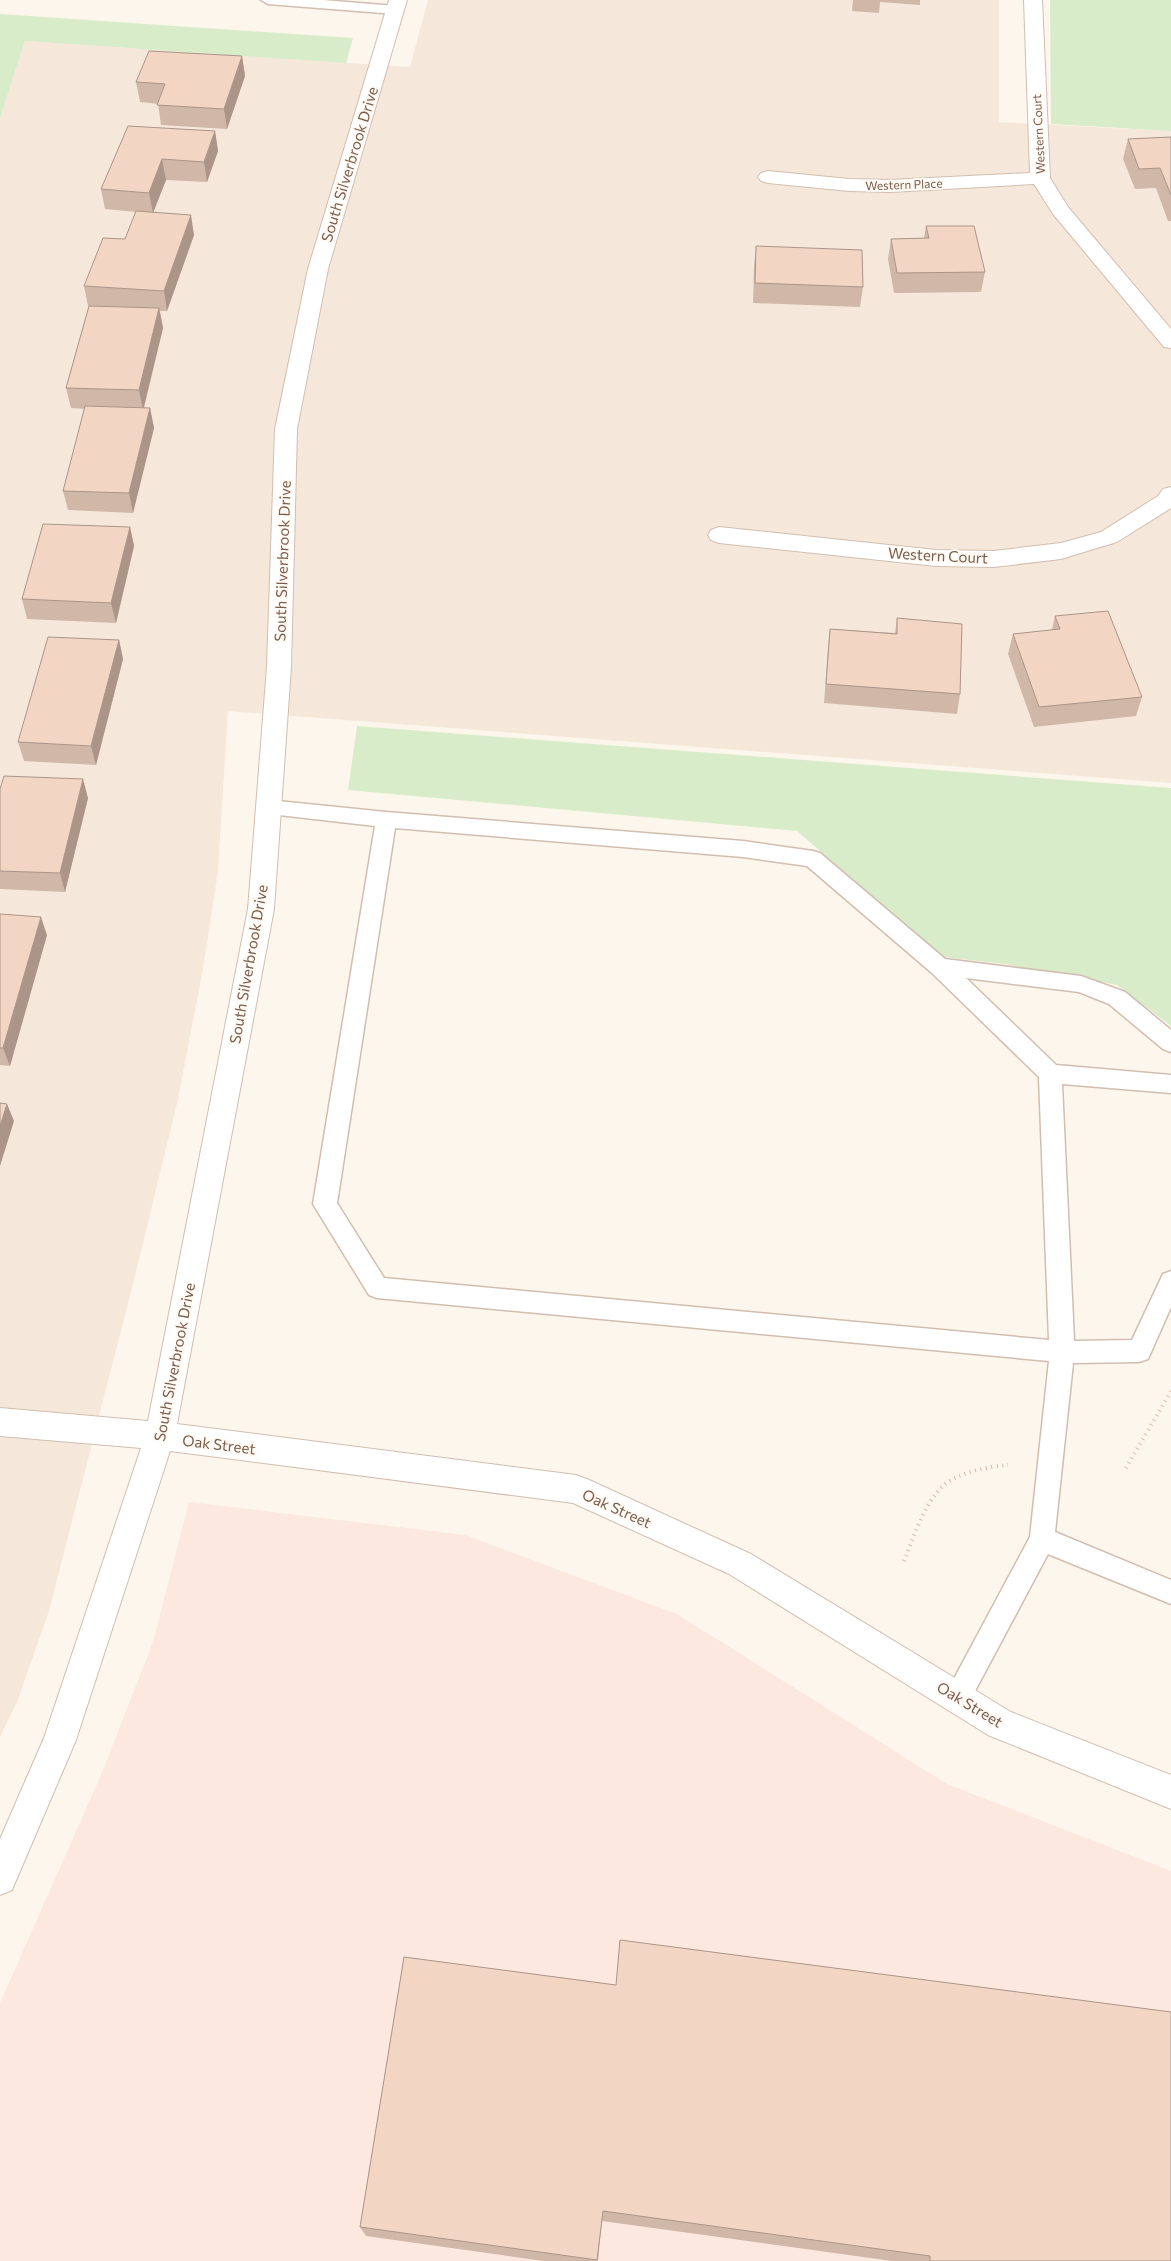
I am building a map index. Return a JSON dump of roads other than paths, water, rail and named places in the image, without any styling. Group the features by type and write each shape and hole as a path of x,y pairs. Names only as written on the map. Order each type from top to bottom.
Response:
{"street":[{"name":"Western Court","path":"1033,0 1040,178 1060,210 1171,342"},
{"name":"South Silverbrook Drive","path":"0,1878 60,1740 160,1436 261,909 278,667 286,430 318,269 396,5"},
{"name":"Western Place","path":"768,178 849,185 890,186 1040,178"},
{"name":"Western Court","path":"719,535 936,558 994,559 1061,551 1109,537 1166,501 1171,494"},
{"name":"Oak Street","path":"0,1422 160,1436 576,1489 740,1564 1000,1724 1171,1792"}],"lane":[{"path":"268,0 396,5"},
{"path":"268,808 386,820 743,849 813,859 940,967 1050,1074 1171,1084"},
{"path":"386,820 325,1204 377,1288 1062,1352 1139,1350 1171,1318"},
{"path":"940,967 1081,984 1118,998 1171,1043"},
{"path":"958,1697 1042,1539 1062,1352 1050,1074"},
{"path":"1139,1350 1171,1281"},
{"path":"1042,1539 1171,1592"}]}
